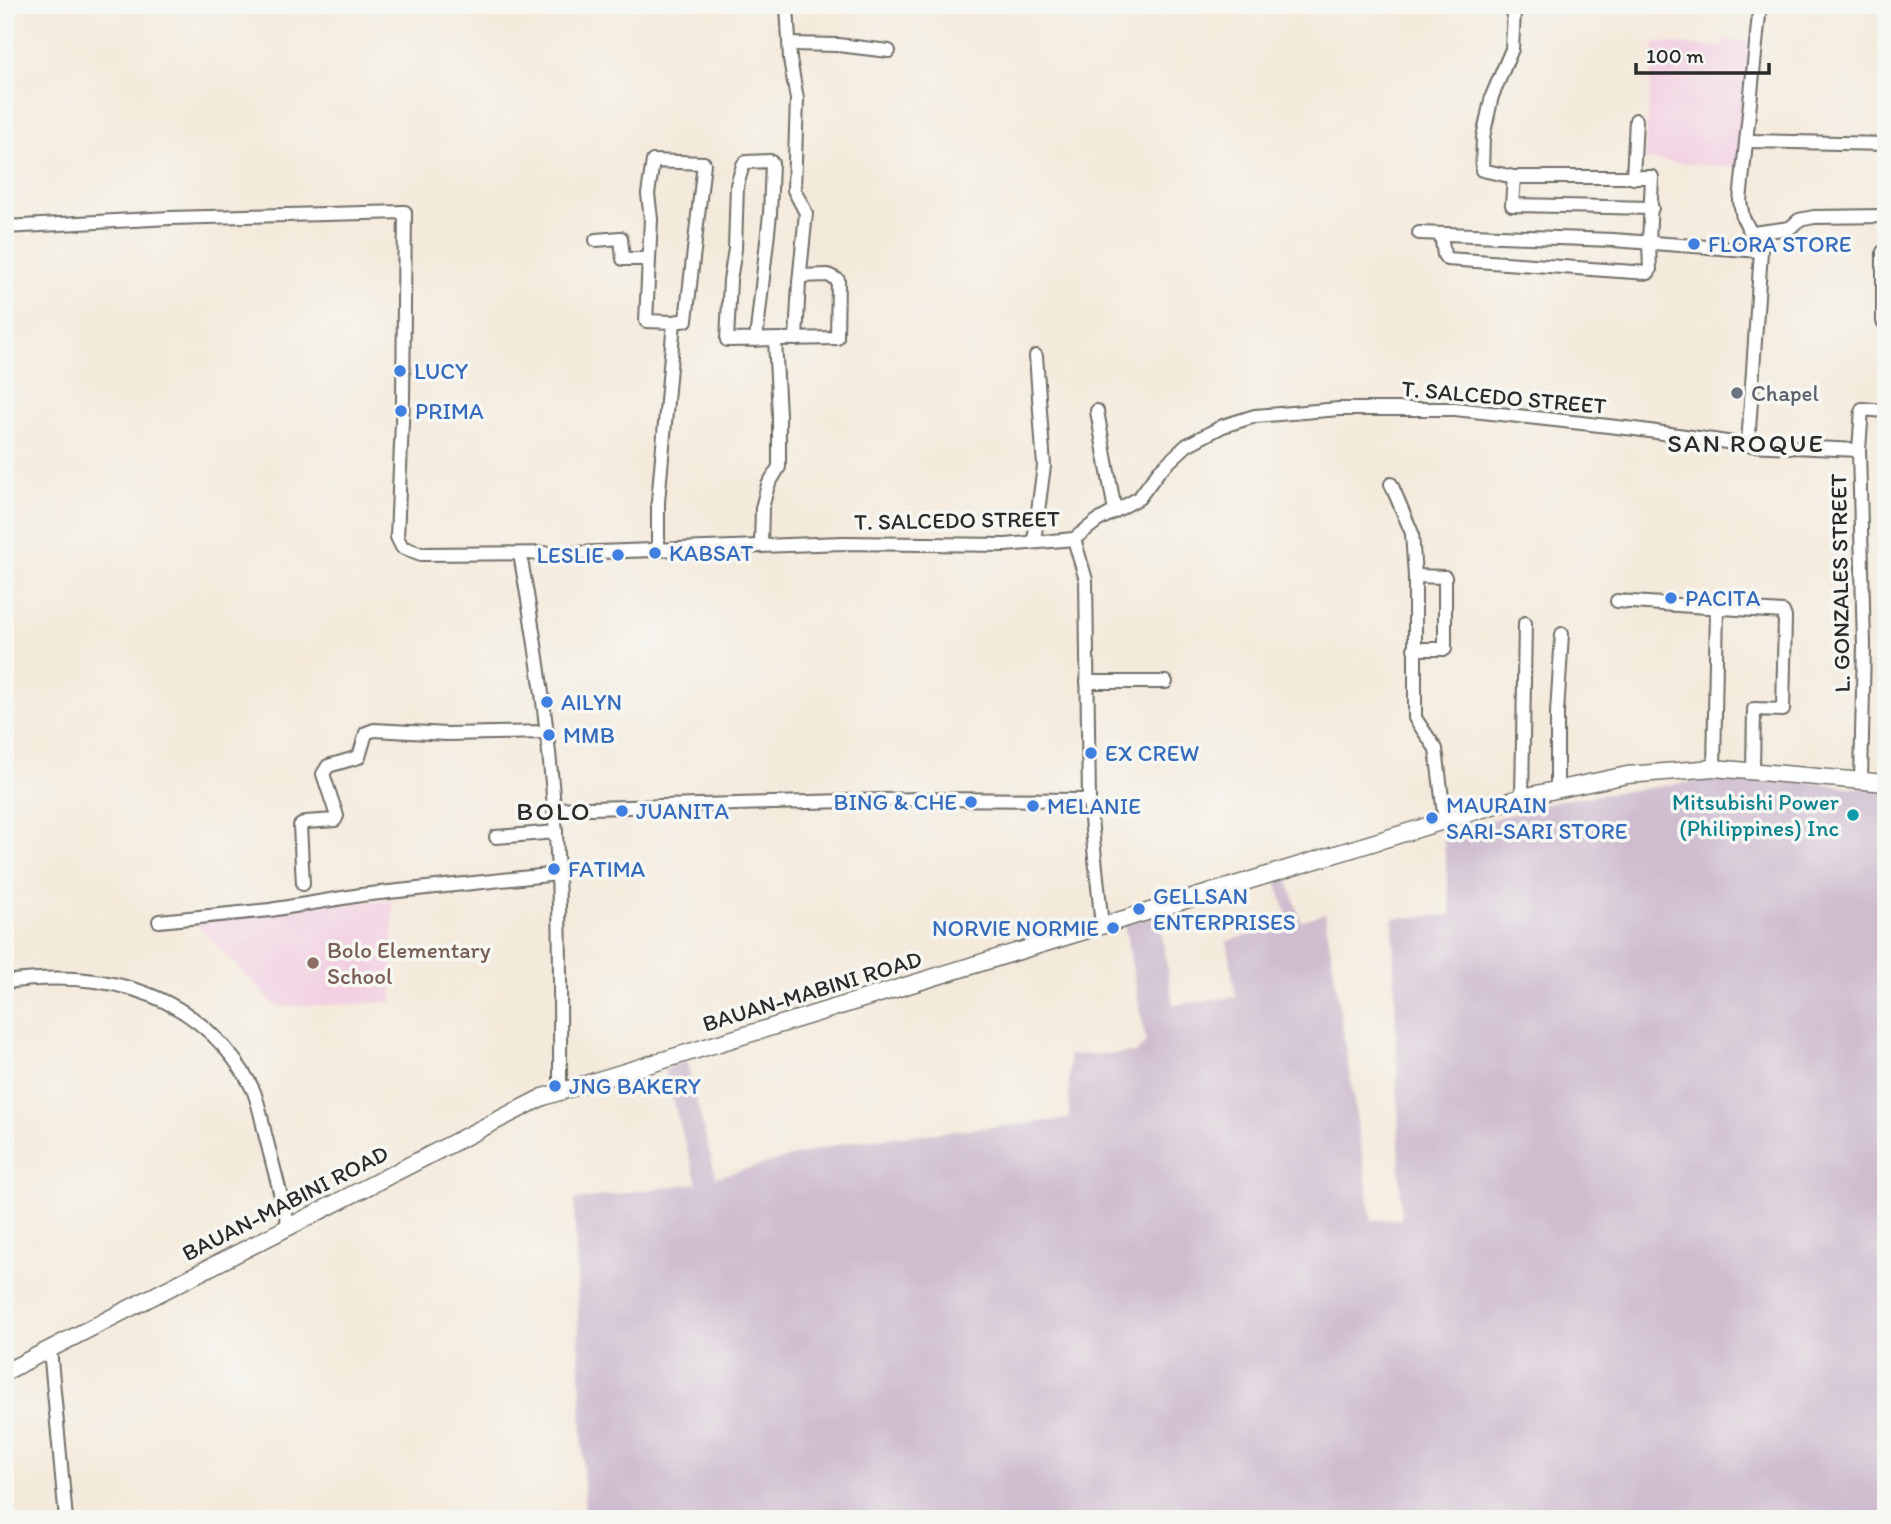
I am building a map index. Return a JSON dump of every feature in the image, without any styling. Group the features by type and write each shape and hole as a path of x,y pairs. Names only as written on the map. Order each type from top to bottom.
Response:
{"main road":[{"name":"BAUAN-MABINI ROAD","path":"5,1372 542,1097 1522,797 1626,775 1714,768 1886,783"}],"street":[{"path":"787,5 797,99 794,190 806,214 796,339"},
{"path":"1441,234 1447,259 1648,273 1650,270 1652,177 1514,177 1482,170 1483,137 1492,96 1512,49 1514,12 1505,5"},
{"path":"1748,445 1761,251 1743,218 1740,201 1760,5"},
{"path":"790,44 838,45 889,51"},
{"path":"1633,177 1636,120"},
{"path":"1748,141 1886,144"},
{"path":"653,161 704,163 686,320 674,322 646,321 651,219 648,194 653,161"},
{"path":"756,340 771,200 770,161 746,162 737,185 735,249 730,281 727,340 756,340 775,340 837,338 838,280 828,275 800,276"},
{"path":"1514,177 1512,205 1652,208"},
{"name":"T. SALCEDO STREET","path":"5,227 170,218 405,212 403,399 397,537 401,548 421,554 658,551 843,543 1005,545 1074,539 1097,521 1139,498 1159,471 1187,445 1223,426 1255,416 1339,410 1455,409 1748,445 1859,450"},
{"path":"1752,233 1790,228 1799,220 1814,217 1886,216"},
{"path":"1419,233 1649,243 1761,251"},
{"path":"596,240 621,238 623,259 649,259"},
{"path":"1886,252 1883,252 1883,321 1886,321"},
{"path":"658,551 658,502 674,322"},
{"path":"761,546 762,508 768,485 779,467 775,340"},
{"path":"1034,541 1044,466 1036,356"},
{"name":"L. GONZALES STREET","path":"1861,780 1864,646 1859,450 1862,409 1886,411"},
{"path":"1097,411 1115,511"},
{"path":"1391,484 1412,533 1415,576 1415,718 1436,749 1445,822"},
{"path":"1074,539 1086,580 1089,800 1102,926"},
{"path":"520,554 531,617 554,809 558,874 560,1092"},
{"path":"1414,649 1445,649 1445,578 1415,576"},
{"path":"1616,601 1783,612 1783,710 1754,709 1753,770"},
{"path":"1714,768 1717,607"},
{"path":"1522,797 1525,623"},
{"path":"1557,789 1557,713 1562,634"},
{"path":"1087,682 1166,682"},
{"path":"303,884 300,826 306,822 335,820 337,816 323,774 328,765 359,757 366,733 374,730 447,734 546,732"},
{"path":"554,809 920,799 1089,800"},
{"path":"496,837 555,832"},
{"path":"159,921 270,910 361,894 558,874"},
{"path":"5,982 73,979 102,980 124,985 175,1005 208,1030 236,1062 254,1093 289,1227"},
{"path":"50,1349 66,1519"}],"shaded area":[{"path":"1723,40 1751,42 1741,168 1644,160 1654,42 1722,48"},
{"path":"1707,780 1803,782 1886,791 1886,1519 585,1519 574,1200 697,1183 664,1070 686,1060 716,1177 848,1142 1069,1119 1069,1055 1136,1053 1146,1042 1124,923 1159,915 1173,1005 1236,997 1227,941 1290,924 1274,875 1285,872 1301,921 1325,913 1372,1220 1401,1219 1393,918 1451,915 1443,834 1560,800"},
{"name":"Bolo Elementary School","path":"393,901 392,1002 277,1007 196,923 291,905"}],"place":[{"name":"FLORA STORE","path":"1694,244"},
{"name":"LUCY","path":"400,371"},
{"name":"Chapel","path":"1737,393"},
{"name":"PRIMA","path":"401,411"},
{"name":"KABSAT","path":"655,553"},
{"name":"LESLIE","path":"618,555"},
{"name":"PACITA","path":"1671,598"},
{"name":"AILYN","path":"547,702"},
{"name":"MMB","path":"549,735"},
{"name":"EX CREW","path":"1091,753"},
{"name":"BING & CHE","path":"971,802"},
{"name":"MELANIE","path":"1033,806"},
{"name":"JUANITA","path":"622,811"},
{"name":"Mitsubishi Power (Philippines) Inc","path":"1853,815"},
{"name":"MAURAIN SARI-SARI STORE","path":"1432,818"},
{"name":"FATIMA","path":"554,869"},
{"name":"GELLSAN ENTERPRISES","path":"1139,909"},
{"name":"NORVIE NORMIE","path":"1113,928"},
{"name":"Bolo Elementary School","path":"313,963"},
{"name":"JNG BAKERY","path":"555,1086"}],"district":[{"name":"SAN ROQUE","path":"1746,443"},
{"name":"BOLO","path":"554,811"}]}
